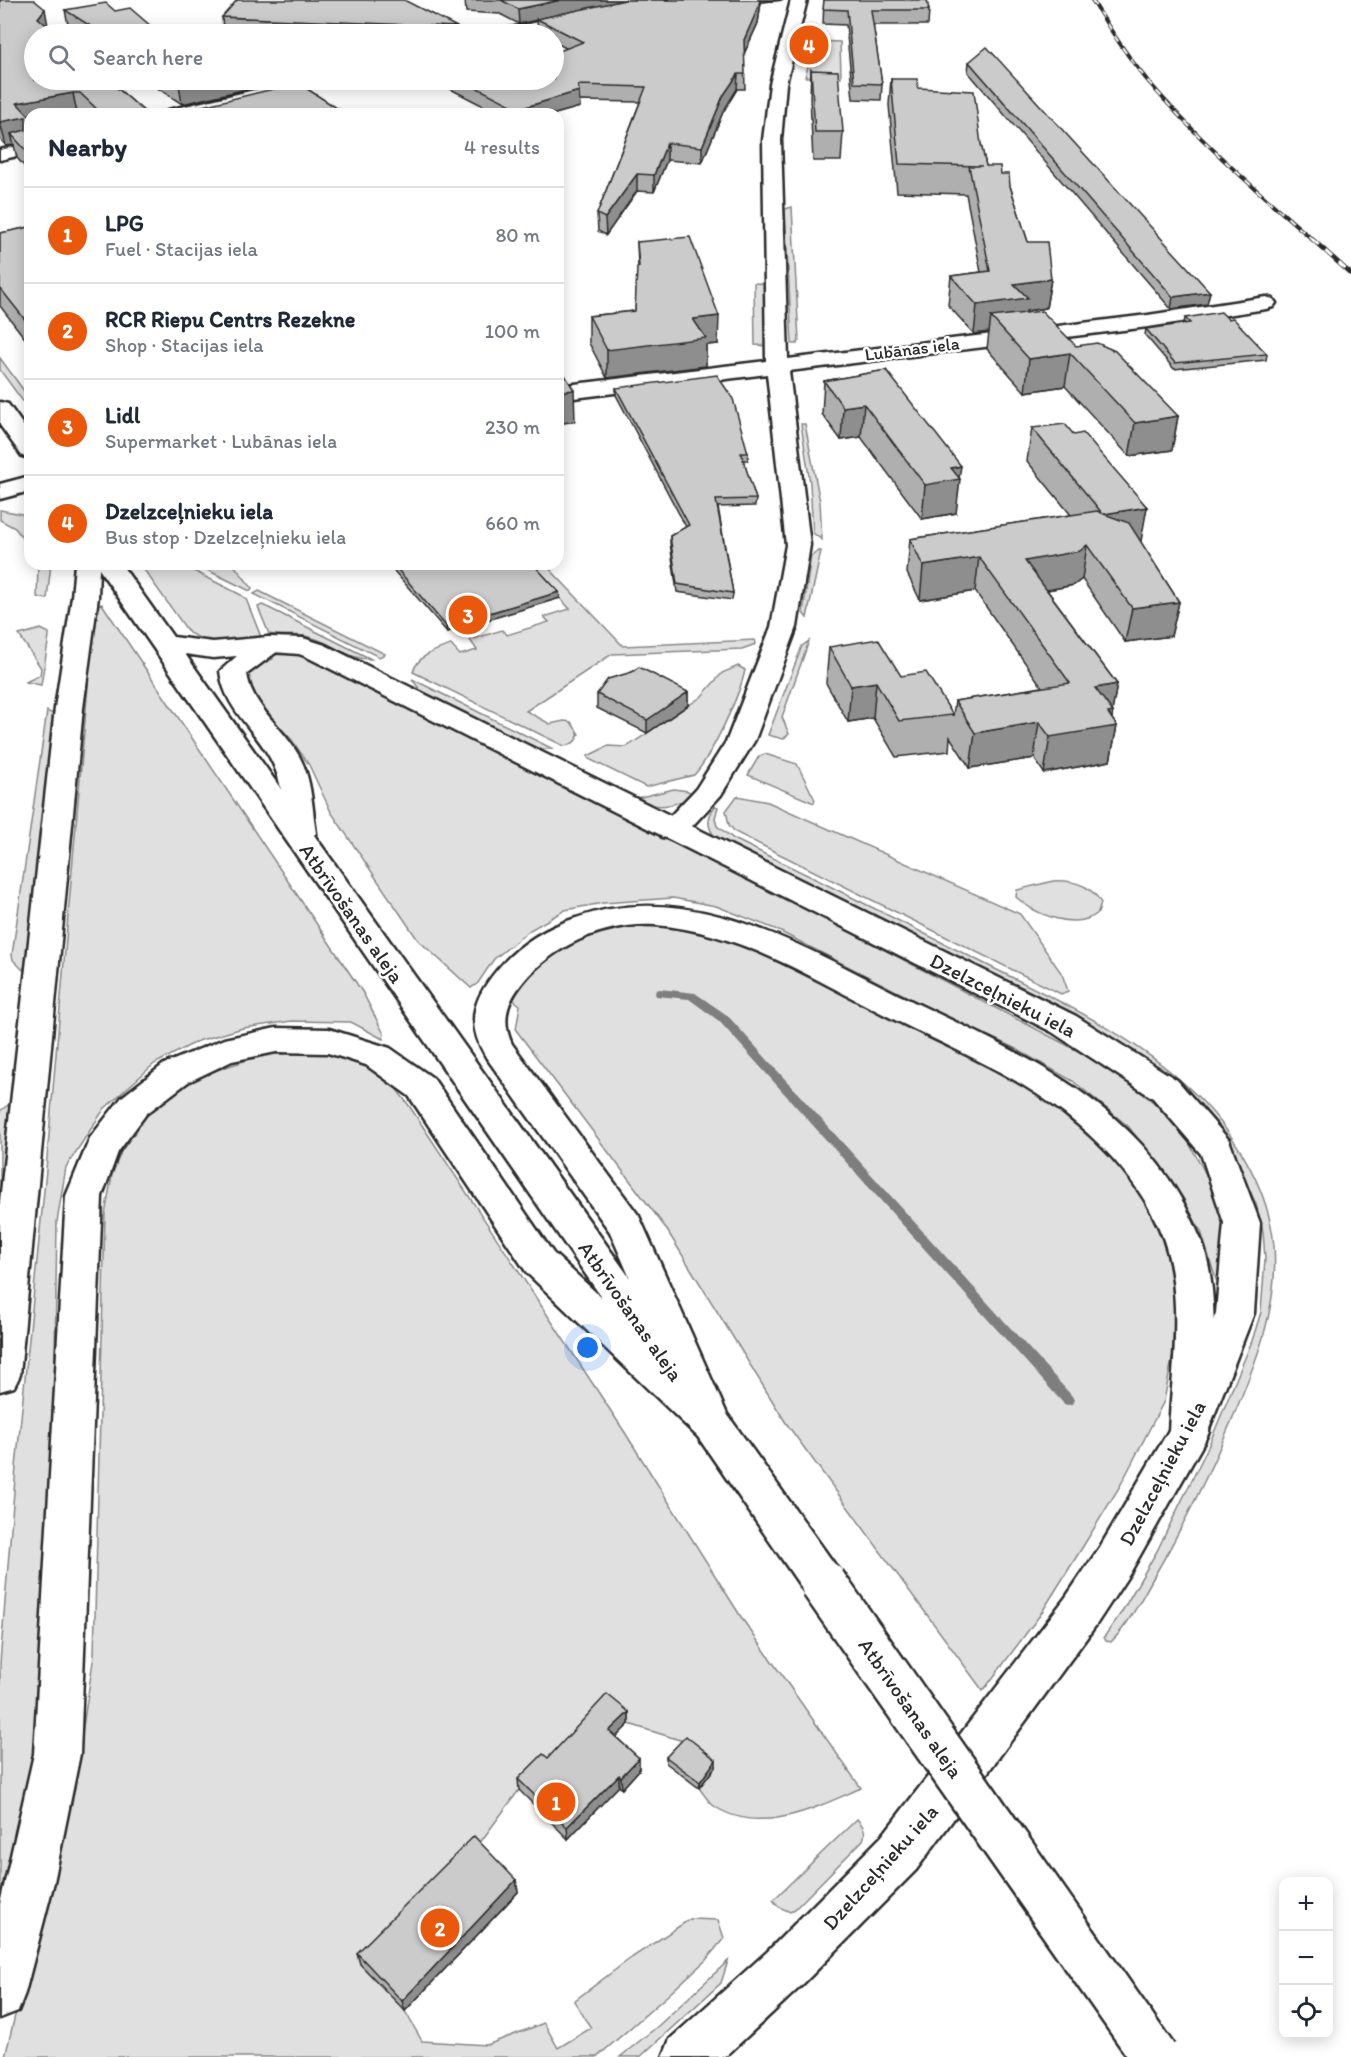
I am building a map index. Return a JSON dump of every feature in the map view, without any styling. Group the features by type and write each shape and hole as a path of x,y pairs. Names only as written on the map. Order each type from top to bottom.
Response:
{"main road":[{"path":"551,24 660,0"},
{"path":"672,830 707,795 736,749 784,627 798,545 777,365 772,140 778,84 799,0"},
{"path":"199,108 275,90"},
{"path":"0,155 24,149"},
{"name":"Lubānas iela","path":"564,392 1148,321 1266,303"},
{"path":"0,409 24,443"},
{"path":"0,492 24,485"},
{"path":"0,1375 69,708 87,570"},
{"name":"Atbrīvošanas aleja","path":"112,570 1155,2057"},
{"name":"Dzelzceļnieku iela","path":"165,644 213,650 269,645 303,646 316,651 1064,1024 1166,1089 1217,1149 1242,1223 1236,1313 1189,1432 1115,1560 1081,1611 938,1804 898,1853 784,1969 688,2057"},
{"path":"269,645 233,671 233,681 247,705 284,754 291,768 303,843"},
{"path":"712,1426 626,1226 498,1049 491,1035 490,1007 517,967 542,946 559,936 605,920 652,915 685,918 713,924 762,941 1000,1058 1039,1080 1095,1119 1138,1164 1154,1185 1184,1244 1194,1298 1189,1432"},
{"path":"0,1993 30,1882 57,1754 84,1196 93,1163 101,1147 132,1105 156,1085 210,1056 272,1041 304,1039 337,1042 359,1048 405,1071 421,1087 540,1263 712,1426"}],"shaded area":[{"path":"815,41 840,42 841,77 805,77"},
{"path":"792,207 799,341 797,344 792,344 785,209"},
{"path":"754,283 766,284 767,346 755,345"},
{"path":"0,358 24,391 24,403 0,370"},
{"path":"801,424 805,424 820,502 822,540 813,533 810,483"},
{"path":"0,510 22,514 24,540 15,528 0,520"},
{"path":"821,551 807,618 803,613 811,556"},
{"path":"38,570 50,570 47,599 37,597"},
{"path":"144,570 192,570 241,595 246,599 261,637 221,644 208,642 189,633"},
{"path":"207,570 238,570 252,588 250,591"},
{"path":"533,570 551,570 623,646 755,640 756,644 742,649 612,654 526,711 550,724 571,722 579,734 573,743 564,746 413,672 423,657 439,649 451,645 460,655 477,650 470,640 502,630 507,635 549,622 544,617 570,609"},
{"path":"259,591 385,654 379,657 254,594"},
{"path":"102,604 363,993 384,1034 383,1039 351,1022 292,1021 243,1028 198,1041 154,1064 104,1109 66,1167 57,1222 50,1685 0,1910 0,1663 95,605"},
{"path":"262,605 371,659 356,657 307,637 269,634 258,607"},
{"path":"41,629 49,633 49,637 41,685 26,682 40,675 41,668 19,635"},
{"path":"809,641 782,717 789,734 783,739 768,735 802,646"},
{"path":"272,655 303,656 325,666 810,911 1101,1063 1162,1110 1180,1128 1186,1138 1212,1188 1222,1217 1226,1248 1225,1284 1216,1280 1201,1231 1172,1182 1128,1126 1073,1081 1014,1048 935,1011 775,929 716,906 673,898 603,903 565,910 530,930 494,959 478,983 471,988 418,940 331,812 309,765 292,740 256,701 246,685 247,674 257,665 273,659"},
{"path":"738,666 745,670 737,694 724,725 694,775 646,787 589,759 588,756 608,746 626,747 631,744 701,697 722,673"},
{"path":"412,679 553,749 535,749 420,690"},
{"path":"47,711 56,719 26,963 23,970 13,960 12,955"},
{"path":"765,754 797,764 815,800 814,803 748,775 759,756"},
{"path":"674,789 688,791 693,795 665,806 650,805 637,798"},
{"path":"737,796 768,802 1020,914 1062,974 1068,991 1061,994 735,832 729,825 726,811"},
{"path":"715,806 718,807 715,818 717,826 734,839 1065,1004 1143,1051 1189,1088 1220,1121 1246,1160 1256,1181 1265,1202 1274,1246 1273,1292 1263,1336 1240,1401 1194,1502 1134,1612 1111,1642 1106,1641 1104,1637 1121,1613 1157,1551 1208,1447 1252,1341 1261,1312 1265,1259 1263,1231 1256,1204 1237,1162 1222,1136 1161,1070 1093,1028 717,840 709,823"},
{"path":"1053,881 1067,881 1092,892 1101,903 1098,913 1079,921 1067,921 1044,915 1016,897 1017,890"},
{"path":"641,925 698,931 752,948 1020,1080 1074,1119 1120,1165 1150,1209 1173,1266 1177,1333 1164,1401 1120,1486 1082,1548 1040,1615 983,1691 786,1423 665,1227 516,1030 520,1005 512,999 534,969 571,944 612,931"},
{"path":"315,1050 359,1059 383,1071 410,1107 624,1431 743,1620 861,1788 788,1816 750,1819 732,1815 714,1806 699,1788 715,1766 686,1742 629,1724 607,1706 519,1790 476,1848 405,2011 422,2041 487,2045 544,2023 558,2048 591,2028 574,2001 631,1958 690,1919 718,1920 724,1938 706,1960 597,2057 5,2057 80,1746 94,1655 105,1214 112,1175 125,1142 154,1107 193,1078 271,1052"},
{"path":"8,1105 9,1108 0,1190 0,1111"},
{"path":"857,1819 864,1829 863,1840 795,1909 790,1912 779,1907 773,1900"},
{"path":"728,1961 721,1983 640,2057 620,2057 658,2026"}],"building":[{"path":"0,0 34,0 45,9 38,18 45,24 24,24 24,90 119,90 140,108 96,108 80,93 73,93 17,103 24,111 24,117 0,122"},
{"path":"237,0 404,0 451,24 386,24 222,17"},
{"path":"501,0 561,0 518,9"},
{"path":"625,0 760,0 744,40 745,74 738,74 723,96 702,147 667,143 654,175 637,174 605,218 597,214 646,87 578,85 579,91 522,108 517,108 482,90 564,90 564,49 583,42 564,32 564,24 547,24 537,19"},
{"path":"824,0 927,0 929,10 871,10 882,84 854,83 847,10 823,9"},
{"path":"106,3 115,11 130,8 148,24 87,24 65,10"},
{"path":"987,47 1210,292 1173,297 969,62"},
{"path":"811,70 838,71 843,132 815,132"},
{"path":"891,79 917,79 918,88 974,91 986,166 1000,166 1001,174 1009,174 1010,186 1028,242 1047,242 1051,279 1014,284 1028,298 977,305 951,276 990,271 969,166 982,166 899,164"},
{"path":"269,90 309,90 337,108 200,108 198,107"},
{"path":"24,131 24,148 11,134"},
{"path":"24,228 24,318 0,288 0,233"},
{"path":"690,237 719,316 693,319 706,338 607,350 589,316 635,311 637,267 639,267 637,242"},
{"path":"1042,311 1076,346 1097,343 1115,351 1178,416 1135,423 1070,353 1029,359 991,317"},
{"path":"1221,312 1228,319 1233,318 1267,354 1175,363 1146,329 1190,323 1185,318"},
{"path":"886,370 961,466 951,468 960,479 925,485 864,404 843,407 824,381"},
{"path":"564,373 574,390 564,391"},
{"path":"717,375 733,399 748,453 741,453 756,499 716,500 733,593 677,584 670,536 689,525 616,388"},
{"path":"1065,424 1074,435 1083,433 1147,507 1104,514 1129,523 1179,602 1132,608 1087,545 1080,551 1025,561 1117,684 1095,688 1113,712 1108,713 1117,726 1050,737 1039,722 975,733 955,701 1070,683 979,557 923,566 910,539 1097,511 1102,513 1032,428"},
{"path":"398,570 539,570 559,592 446,626"},
{"path":"878,639 901,676 926,672 953,715 899,721 876,682 851,686 829,647"},
{"path":"639,667 688,692 647,720 597,694 608,679 632,672"},
{"path":"607,1694 629,1712 609,1731 639,1758 567,1827 518,1779 543,1754 548,1758"},
{"path":"686,1736 716,1760 700,1782 666,1757"},
{"path":"474,1836 516,1880 402,2001 357,1953"}],"waterway":[{"path":"660,993 691,996 723,1018 1068,1400"}],"railway":[{"path":"1092,0 1132,61 1166,102 1227,163 1313,240"},
{"path":"1312,239 1351,274"}],"place":[{"name":"Dzelzceļnieku iela","path":"809,45"},
{"name":"Lidl","path":"468,615"},
{"name":"LPG","path":"556,1802"},
{"name":"RCR Riepu Centrs Rezekne","path":"440,1928"}]}
